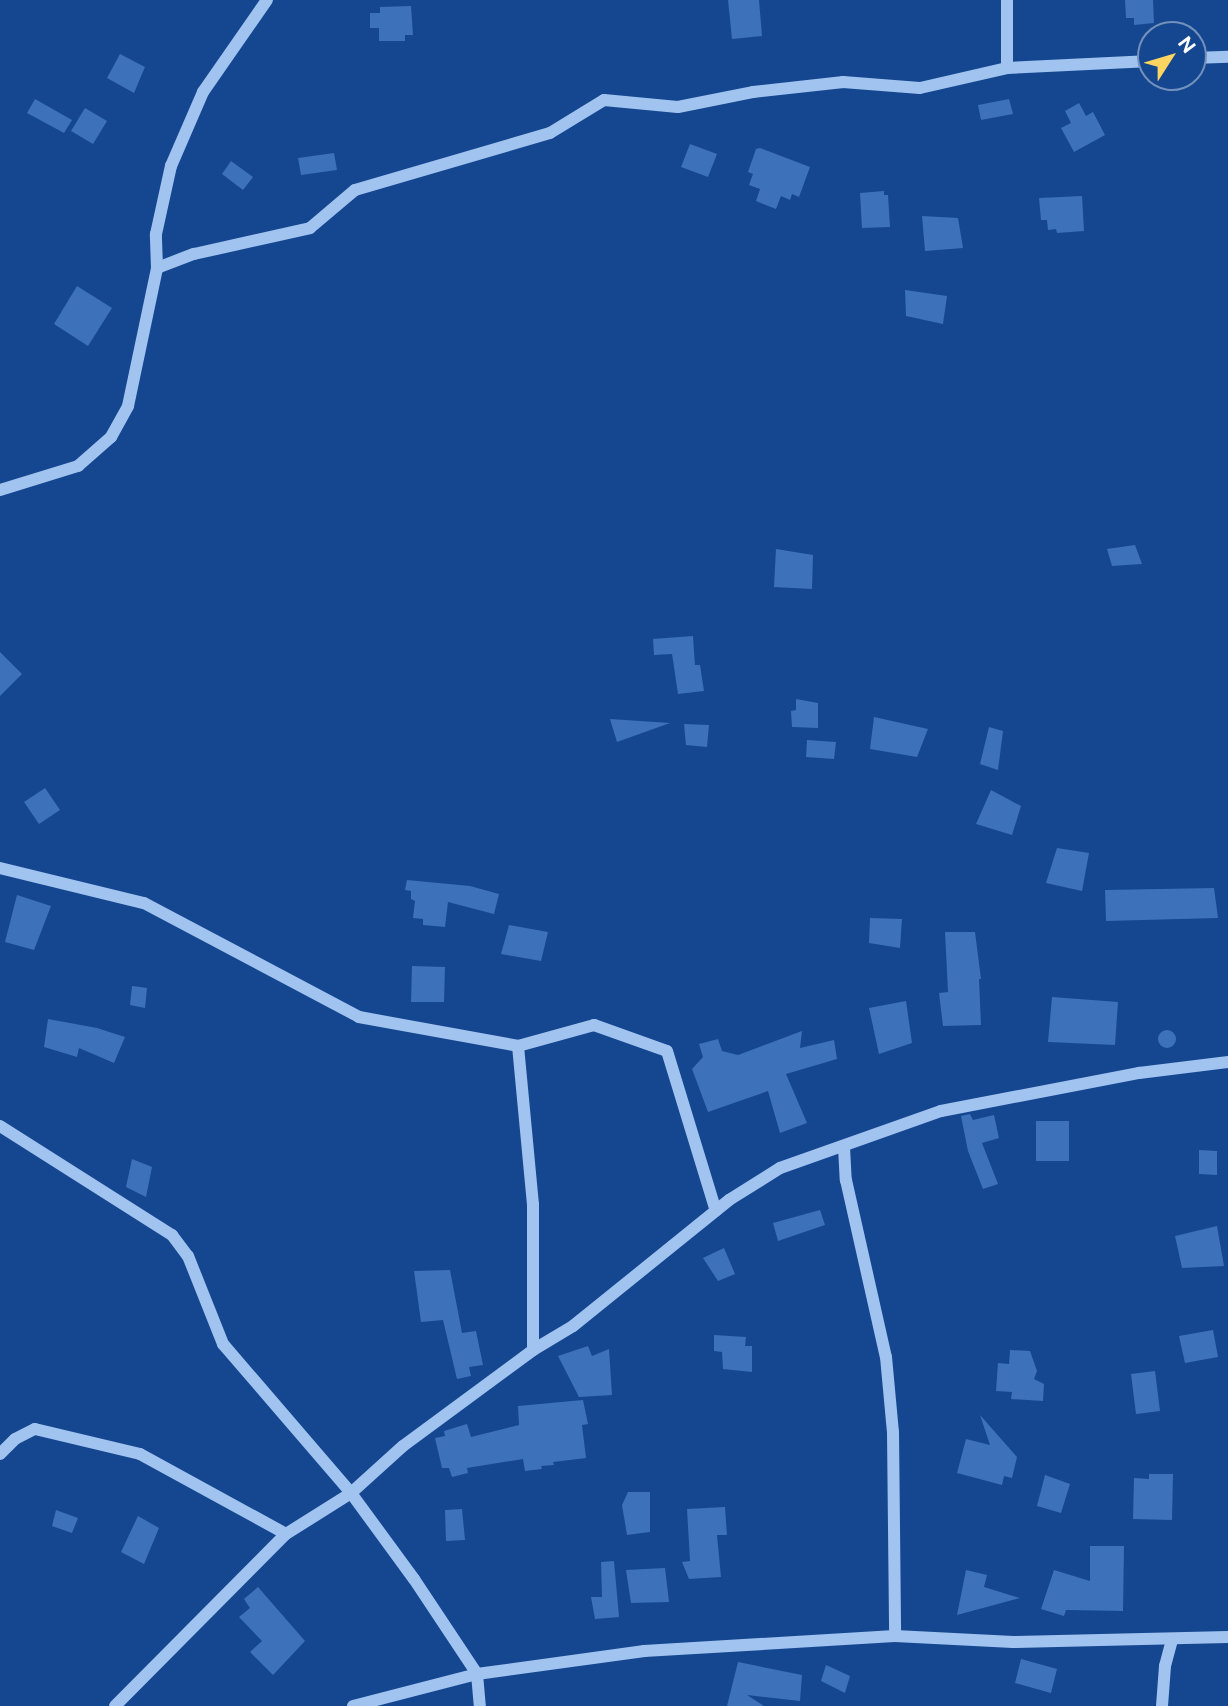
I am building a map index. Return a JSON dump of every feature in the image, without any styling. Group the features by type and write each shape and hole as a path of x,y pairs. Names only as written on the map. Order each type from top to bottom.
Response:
{"street":[{"path":"0,489 78,466 111,437 128,406 157,268 156,234 171,166 203,92 267,0"},
{"path":"1007,0 1007,68"},
{"path":"1207,58 1228,57"},
{"path":"157,268 194,254 310,228 355,190 550,133 604,100 678,107 753,92 844,82 920,88 1007,68 1137,62"},
{"path":"0,868 144,904 359,1017 518,1046 594,1025 667,1051 716,1211"},
{"path":"518,1046 533,1204 533,1350"},
{"path":"115,1706 286,1534 351,1493 403,1446 533,1350 573,1326 716,1211 780,1168 941,1111 1139,1073 1228,1062"},
{"path":"0,1126 172,1235 188,1256 223,1344 351,1493 477,1674 480,1706"},
{"path":"844,1147 846,1180 886,1357 893,1432 895,1636"},
{"path":"0,1454 15,1439 35,1429 140,1454 286,1534"},
{"path":"353,1706 477,1674 644,1651 895,1636 1013,1642 1228,1637"},
{"path":"1162,1706 1165,1666 1172,1640"}],"building":[{"path":"728,0 759,0 762,36 732,39"},
{"path":"1125,0 1153,0 1154,21 1137,21 1137,25 1134,25 1134,18 1126,18"},
{"path":"411,6 413,35 405,35 405,41 379,41 379,28 370,28 370,13 380,13 380,7"},
{"path":"120,54 145,67 134,93 107,78"},
{"path":"35,99 72,120 64,133 27,113"},
{"path":"1009,99 1013,114 981,120 978,105"},
{"path":"1079,103 1086,116 1093,112 1105,135 1074,152 1061,128 1071,123 1065,111"},
{"path":"85,108 107,121 93,144 71,131"},
{"path":"690,144 717,154 708,177 681,167"},
{"path":"760,148 810,167 799,197 792,194 790,200 781,196 776,209 756,201 760,189 749,185 753,174 748,172 756,149"},
{"path":"334,153 337,170 301,175 298,158"},
{"path":"231,161 253,177 243,190 222,174"},
{"path":"884,191 884,195 888,195 890,227 862,228 860,193"},
{"path":"1082,196 1084,231 1057,233 1056,229 1048,230 1047,220 1041,220 1039,198"},
{"path":"922,216 958,218 963,248 925,251"},
{"path":"77,286 112,308 88,346 54,324"},
{"path":"905,290 947,296 943,324 906,316"},
{"path":"1135,545 1142,564 1112,566 1107,549"},
{"path":"776,549 813,555 812,589 774,587"},
{"path":"693,636 695,665 700,665 704,691 678,694 672,654 654,655 653,639"},
{"path":"0,652 22,674 0,696"},
{"path":"796,699 818,703 818,728 792,727 791,711 796,710"},
{"path":"874,717 928,729 917,757 870,749"},
{"path":"610,719 670,723 617,742"},
{"path":"684,724 709,725 707,747 686,745"},
{"path":"989,727 1003,731 998,770 980,764"},
{"path":"807,740 836,742 834,759 806,757"},
{"path":"45,788 60,810 39,824 24,802"},
{"path":"991,790 1021,806 1012,835 976,824"},
{"path":"1057,848 1089,853 1082,891 1046,883"},
{"path":"407,880 470,886 499,894 494,914 448,902 445,927 423,925 423,919 413,918 415,901 411,899 411,891 405,890"},
{"path":"1214,888 1218,918 1106,921 1105,890"},
{"path":"17,895 51,906 34,950 5,942"},
{"path":"870,918 902,919 900,948 869,943"},
{"path":"509,925 548,932 541,961 501,954"},
{"path":"945,932 975,932 981,979 981,1025 943,1026 939,993 948,992"},
{"path":"412,966 445,967 444,1002 411,1002"},
{"path":"132,986 147,988 145,1008 130,1005"},
{"path":"1052,997 1118,1002 1115,1045 1048,1042"},
{"path":"906,1001 912,1043 879,1054 869,1008"},
{"path":"48,1019 97,1028 125,1037 114,1063 79,1048 77,1057 44,1047"},
{"path":"1167,1030 1173,1033 1176,1039 1173,1045 1167,1048 1161,1045 1158,1039 1161,1033"},
{"path":"802,1031 800,1048 834,1040 837,1059 786,1074 807,1123 780,1133 768,1091 708,1112 692,1069 703,1057 699,1044 718,1039 722,1051 738,1055"},
{"path":"970,1114 973,1120 994,1115 999,1138 982,1143 998,1184 983,1189 968,1151 961,1116"},
{"path":"1036,1121 1069,1121 1069,1161 1036,1161"},
{"path":"1199,1150 1217,1151 1217,1175 1199,1174"},
{"path":"132,1159 152,1167 146,1197 126,1187"},
{"path":"820,1210 825,1225 778,1241 773,1223"},
{"path":"1217,1226 1224,1266 1182,1268 1175,1236"},
{"path":"724,1248 735,1274 718,1281 703,1258"},
{"path":"450,1270 462,1333 476,1331 483,1365 469,1367 471,1376 457,1379 443,1320 421,1322 414,1271"},
{"path":"1213,1330 1218,1357 1185,1363 1179,1336"},
{"path":"714,1335 746,1337 745,1346 752,1346 752,1372 723,1369 722,1352 714,1351"},
{"path":"588,1346 592,1356 609,1349 612,1395 579,1397 558,1356"},
{"path":"1010,1350 1030,1351 1037,1371 1034,1379 1044,1384 1043,1401 1011,1399 1012,1392 996,1391 998,1363 1009,1364"},
{"path":"1155,1371 1160,1411 1136,1414 1131,1374"},
{"path":"583,1400 588,1424 582,1425 586,1458 553,1462 554,1465 541,1466 542,1469 525,1471 523,1459 467,1468 468,1473 452,1477 449,1468 442,1468 435,1438 445,1436 444,1431 467,1424 471,1437 519,1425 518,1406"},
{"path":"980,1415 1017,1457 1012,1478 1004,1476 1002,1485 957,1473 966,1439 990,1445"},
{"path":"1149,1474 1173,1474 1172,1520 1133,1519 1134,1478 1149,1479"},
{"path":"1045,1475 1070,1484 1061,1513 1037,1506"},
{"path":"628,1492 650,1492 650,1532 627,1535 622,1505"},
{"path":"725,1507 727,1535 717,1535 721,1577 689,1579 682,1562 690,1561 687,1509"},
{"path":"462,1509 465,1540 446,1541 445,1510"},
{"path":"56,1510 78,1518 72,1533 52,1526"},
{"path":"138,1516 159,1528 144,1564 121,1552"},
{"path":"1090,1546 1124,1546 1123,1611 1066,1610 1064,1616 1041,1609 1054,1570 1090,1581"},
{"path":"614,1561 619,1617 595,1619 591,1597 602,1597 601,1562"},
{"path":"665,1568 669,1602 631,1603 626,1570"},
{"path":"966,1570 987,1575 984,1587 1020,1598 957,1615"},
{"path":"258,1587 305,1641 273,1675 250,1652 262,1641 239,1617 250,1608 244,1599"},
{"path":"1021,1659 1057,1669 1051,1693 1015,1683"},
{"path":"738,1662 802,1675 800,1701 747,1695 764,1706 727,1706"},
{"path":"826,1665 850,1676 845,1693 821,1681"}]}
